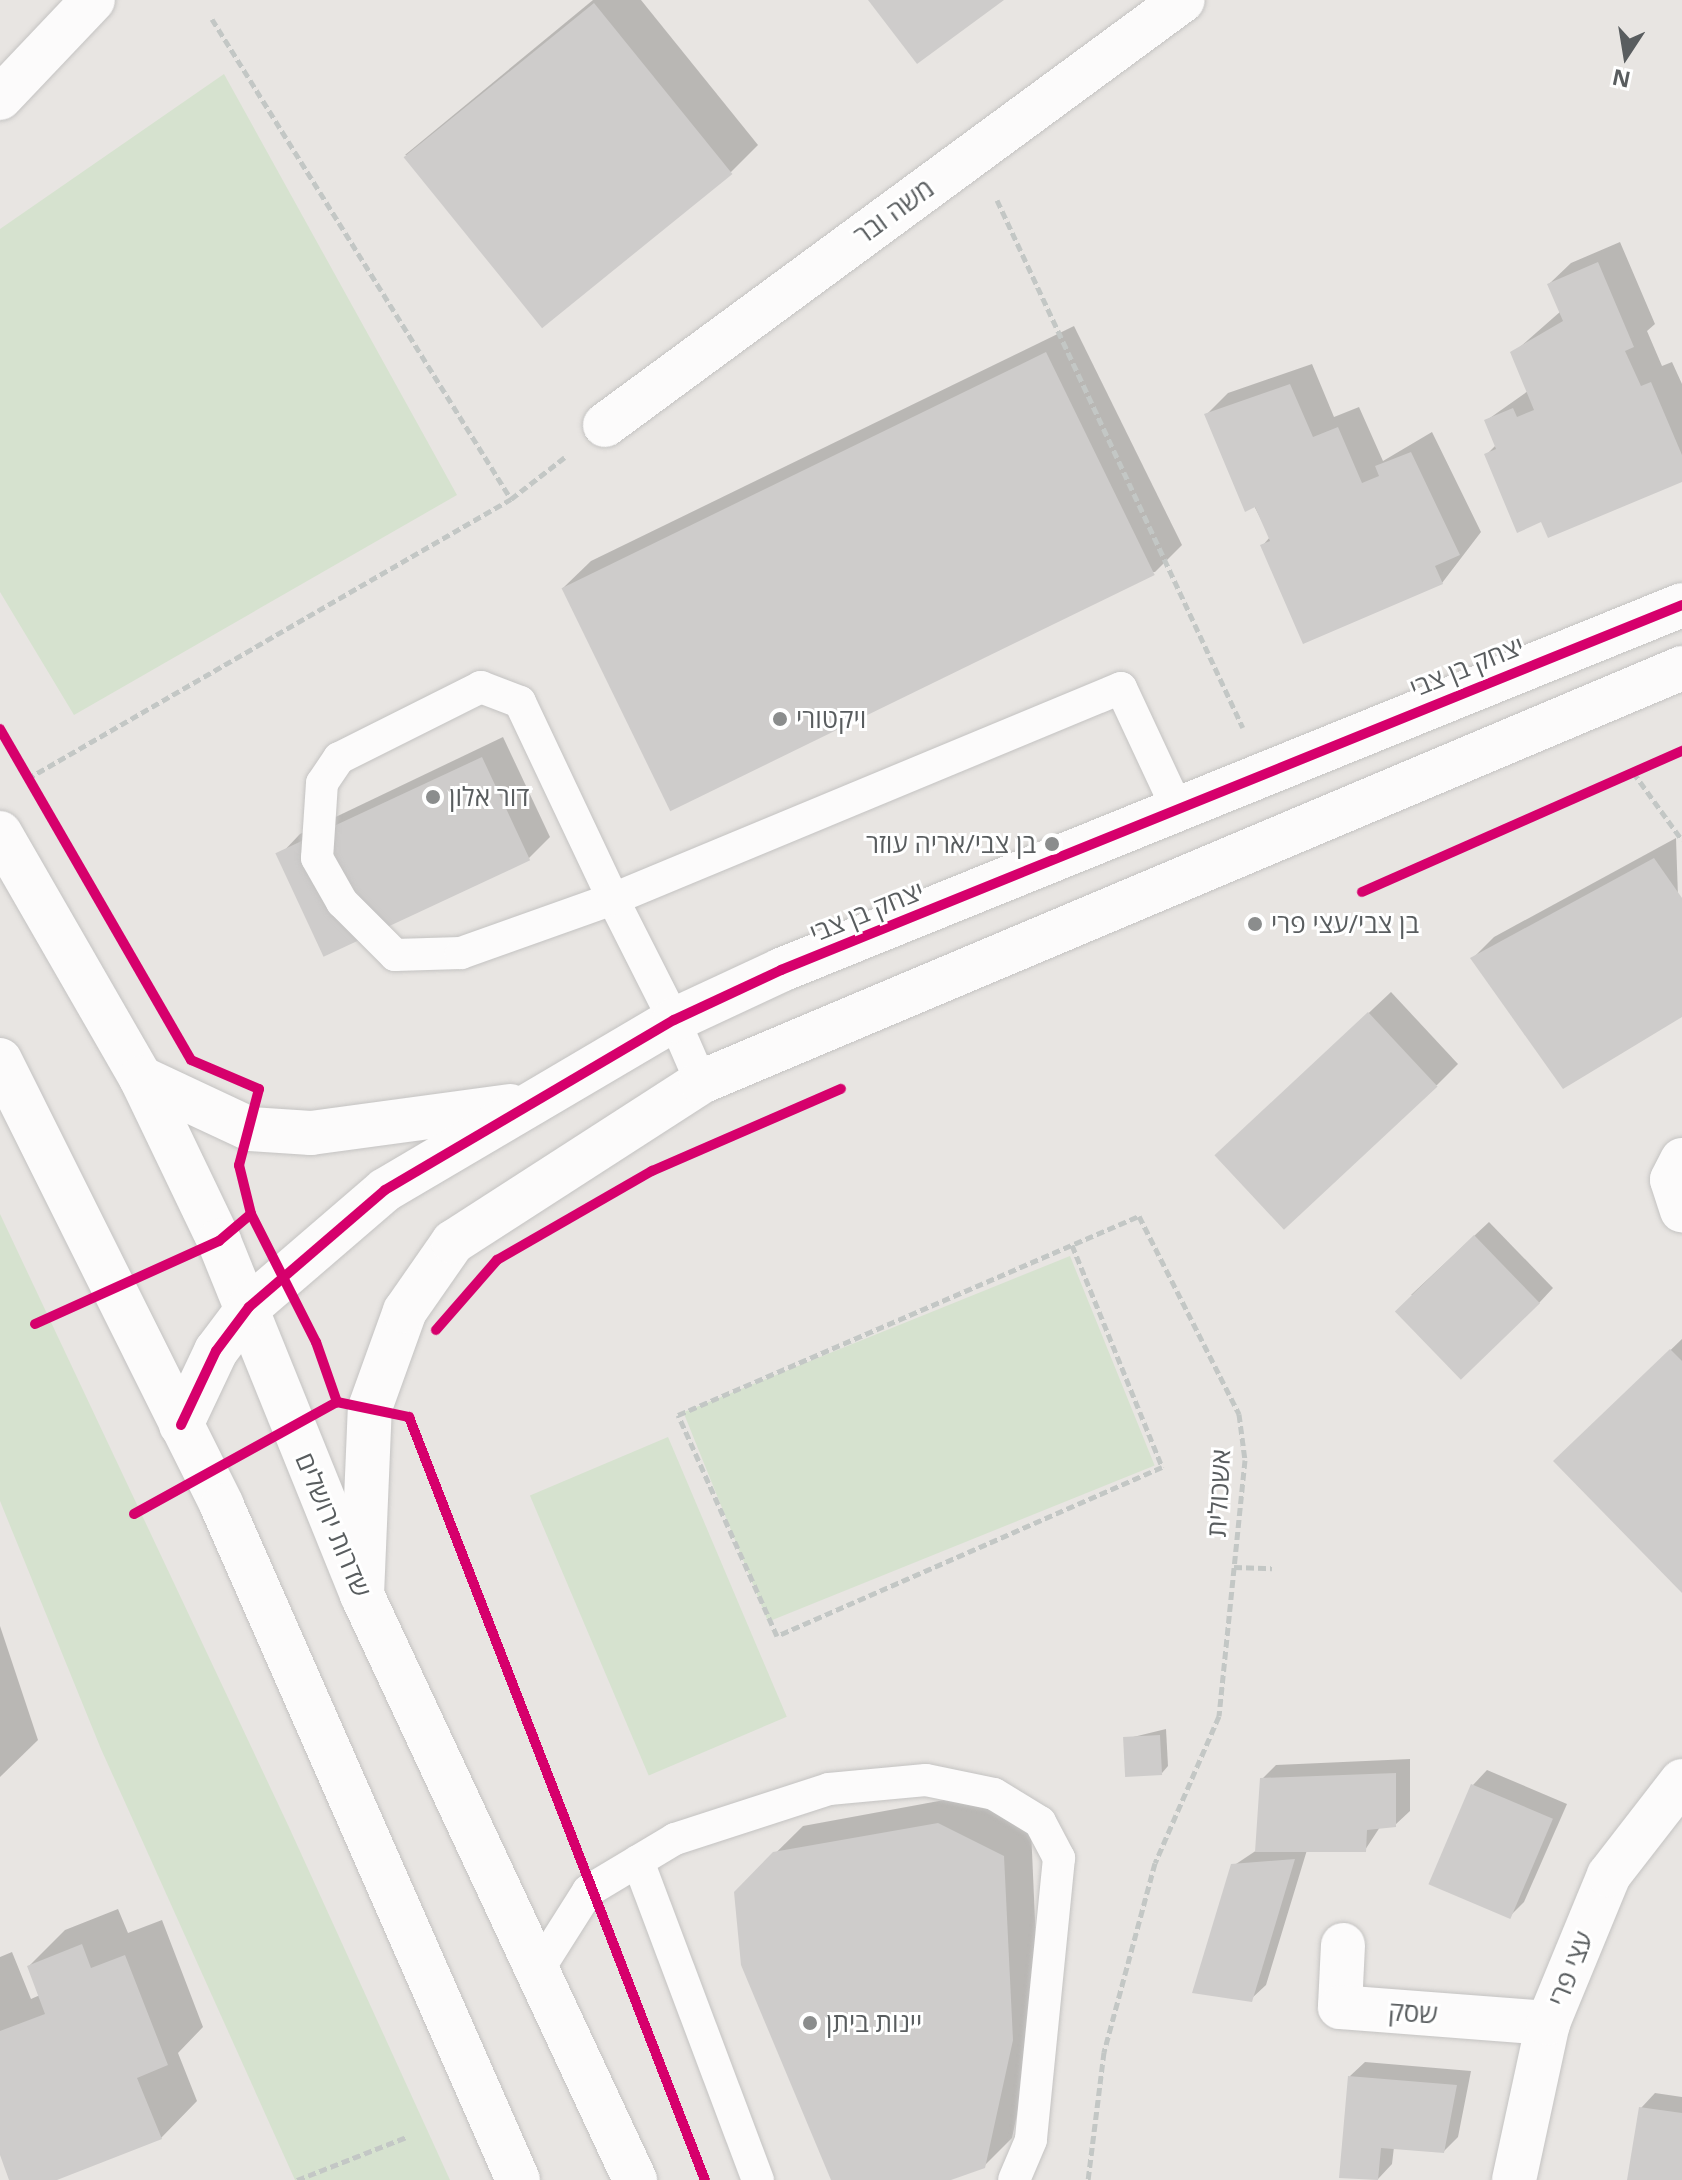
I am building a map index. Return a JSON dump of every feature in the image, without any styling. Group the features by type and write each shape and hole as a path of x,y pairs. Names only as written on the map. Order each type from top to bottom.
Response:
{"street":[{"path":"0,60 91,0"},
{"path":"0,98 91,0"},
{"name":"משה ובר","path":"605,425 1183,0"},
{"name":"יצחק בן צבי","path":"181,1425 216,1351 249,1307 385,1190 520,1105 674,1020 1265,771 1682,605"},
{"path":"362,1595 370,1408 405,1311 453,1242 701,1082 1682,668"},
{"name":"שדרות ירושלים","path":"0,833 141,1078 249,1307 362,1595 540,1967 635,2180"},
{"path":"0,1060 181,1425 518,2180"},
{"path":"141,1078 250,1129 311,1133 520,1105"},
{"path":"1682,1160 1672,1180 1682,1210"},
{"name":"עצי פרי","path":"1514,2180 1548,2023 1609,1875 1682,1781"},
{"name":"שסק","path":"1343,1945 1340,2007 1548,2023"}],"lane":[{"path":"701,1082 674,1020 613,899 520,702 481,687 339,758 322,783 317,858 342,902 395,955 461,953 613,899 1121,688 1178,810"},
{"path":"540,1967 588,1891 675,1839 829,1789 926,1780 994,1794 1040,1822 1059,1858 1031,2140 1014,2180"},
{"path":"638,1861 758,2180"}],"path":[{"path":"212,19 511,499"},
{"path":"975,152 1177,597 1265,771"},
{"path":"27,779 511,499 605,425"},
{"path":"1619,779 1645,767"},
{"path":"1633,772 1682,840"},
{"path":"1234,1567 1272,1568"},
{"path":"297,2180 407,2137"}],"green space":[{"path":"224,74 457,495 74,715 0,592 0,229"},
{"path":"0,1214 288,1825 450,2180 295,2180 101,1749 0,1501"},
{"path":"1070,1256 1155,1466 768,1622 683,1412"},
{"path":"668,1437 787,1717 649,1775 530,1496"}],"building":[{"path":"868,0 1004,0 917,64"},
{"path":"594,3 732,174 542,328 404,157"},
{"path":"1598,262 1634,347 1625,351 1641,386 1651,382 1682,455 1682,482 1548,538 1541,522 1517,533 1484,454 1496,449 1484,420 1513,408 1517,417 1534,410 1510,352 1563,321 1547,284"},
{"path":"1046,352 1155,575 670,811 562,588"},
{"path":"1290,384 1313,437 1338,427 1362,483 1379,476 1375,466 1411,452 1460,555 1435,566 1443,584 1303,644 1260,545 1270,541 1255,507 1245,512 1204,414"},
{"path":"482,757 530,860 324,957 275,853"},
{"path":"1654,858 1682,898 1682,1017 1563,1089 1470,958"},
{"path":"1368,1012 1438,1087 1284,1230 1214,1155"},
{"path":"1474,1235 1540,1303 1461,1380 1395,1311"},
{"path":"1670,1349 1682,1361 1682,1593 1553,1461"},
{"path":"1160,1735 1162,1775 1125,1777 1123,1737"},
{"path":"1396,1773 1396,1827 1367,1830 1366,1852 1255,1852 1260,1778"},
{"path":"1471,1784 1553,1819 1510,1919 1428,1884"},
{"path":"938,1823 1004,1856 1013,2040 985,2168 951,2180 831,2180 741,1965 734,1892 773,1852"},
{"path":"1295,1859 1252,2002 1192,1993 1231,1864"},
{"path":"82,1944 91,1968 125,1955 168,2065 137,2078 162,2139 57,2180 9,2180 0,2155 0,2031 45,2014 27,1966"},
{"path":"1348,2076 1457,2085 1444,2153 1381,2148 1378,2180 1339,2178"},
{"path":"1639,2107 1682,2113 1682,2180 1627,2180"}],"cycle path":[{"path":"181,1425 216,1351 249,1307 385,1190 674,1020 781,970 1682,605"},
{"path":"0,729 191,1060 259,1089 239,1165 251,1214 316,1342 337,1402"},
{"path":"1362,892 1682,751"},
{"path":"436,1330 497,1260 652,1171 841,1089"},
{"path":"35,1324 219,1241 251,1214"},
{"path":"134,1514 337,1402 409,1417 705,2180"}],"place":[{"name":"ויקטורי","path":"780,719"},
{"name":"דור אלון","path":"433,797"},
{"name":"בן צבי/אריה עוזר","path":"1052,844"},
{"name":"בן צבי/עצי פרי","path":"1255,924"},
{"name":"יינות ביתן","path":"810,2023"}]}
